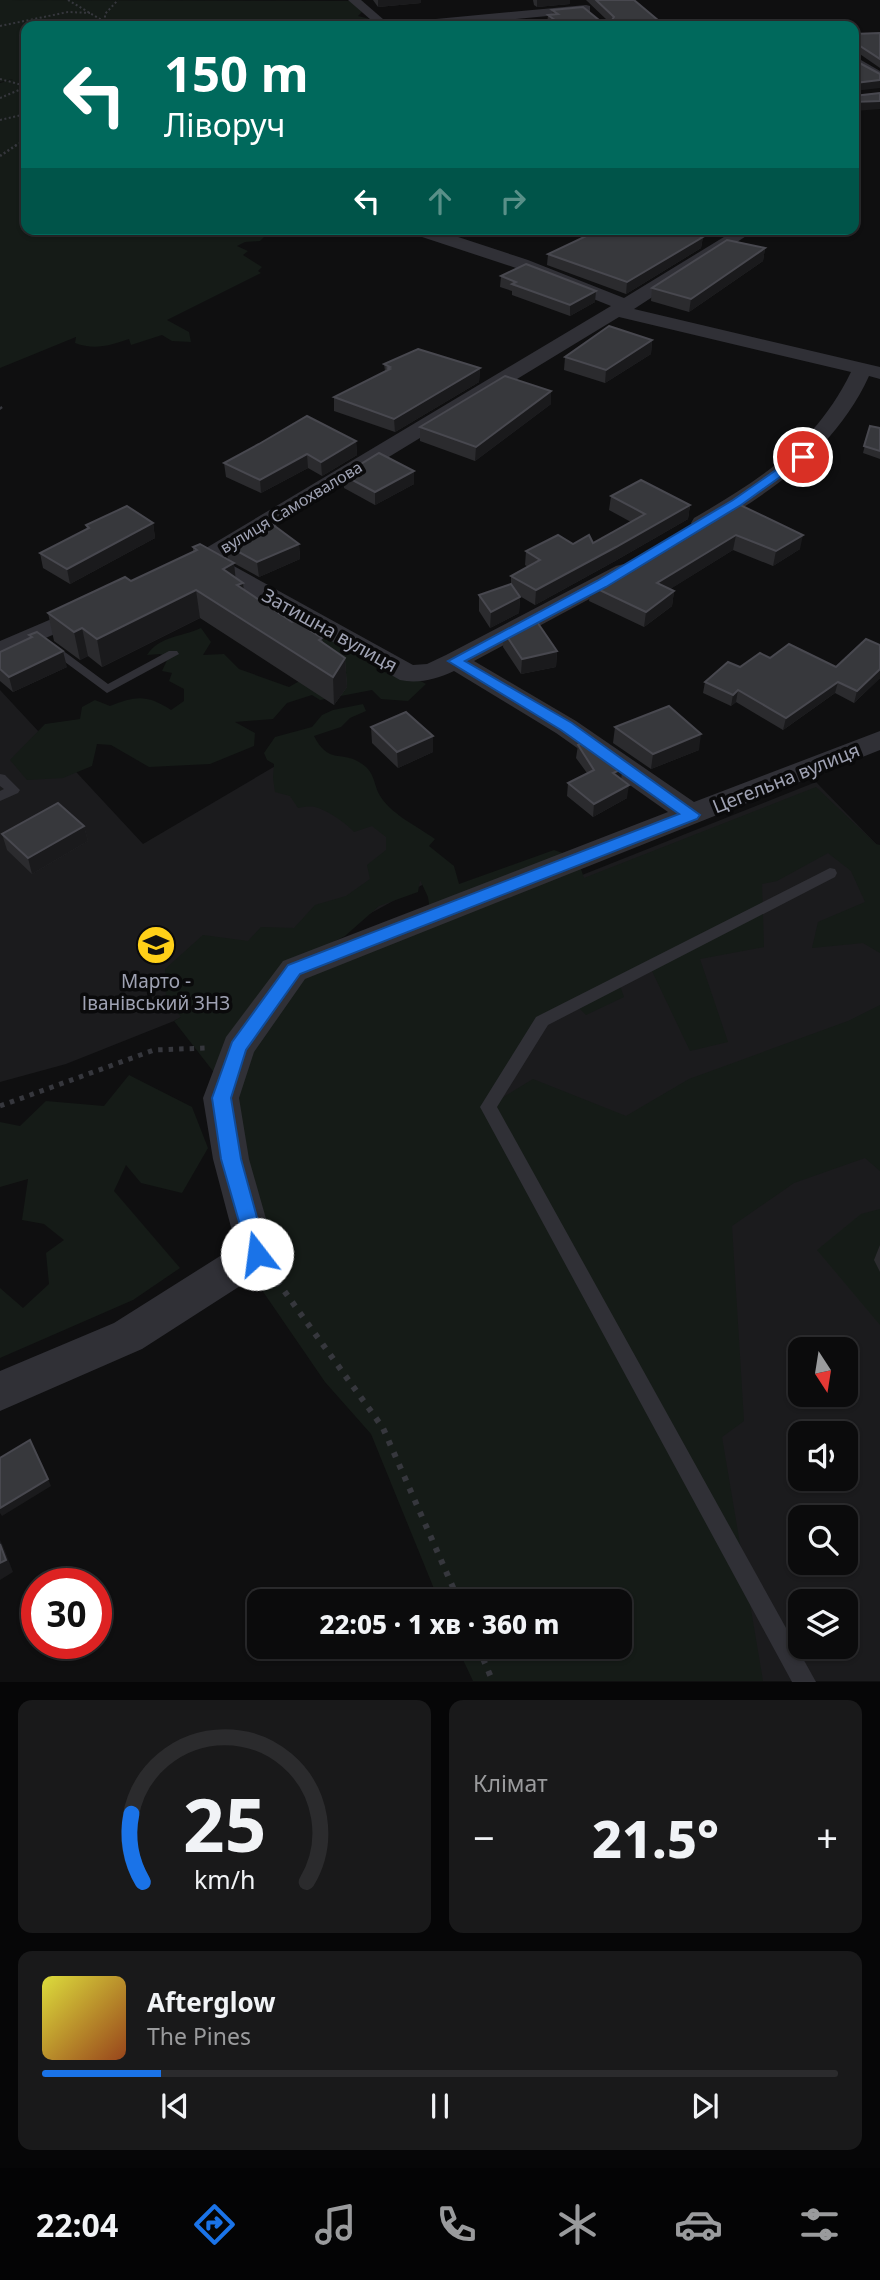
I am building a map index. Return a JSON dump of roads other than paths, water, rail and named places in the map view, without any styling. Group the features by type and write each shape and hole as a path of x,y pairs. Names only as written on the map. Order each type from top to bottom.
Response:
{"street":[{"path":"354,0 379,21"},
{"path":"476,21 591,13 576,0"},
{"path":"859,63 880,77"},
{"path":"436,235 546,271 622,308 871,371 837,419 803,457 737,503 681,537"},
{"name":"вулиця Самохвалова","path":"156,580 204,559 739,235"},
{"name":"Затишна вулиця","path":"204,559 409,674 432,671 455,661 647,557"},
{"path":"0,650 107,602"},
{"path":"455,661 566,727 692,815"},
{"name":"Цегельна вулиця","path":"0,1391 128,1336 257,1254 231,1159 221,1098 238,1047 294,970 880,740"}],"lane":[{"path":"36,634 107,689 173,654"},
{"path":"0,778 13,790 0,796"},
{"path":"805,1682 488,1107 542,1021 830,873"}],"place":[{"name":"Марто - Іванівський ЗНЗ","path":"156,945"}]}
